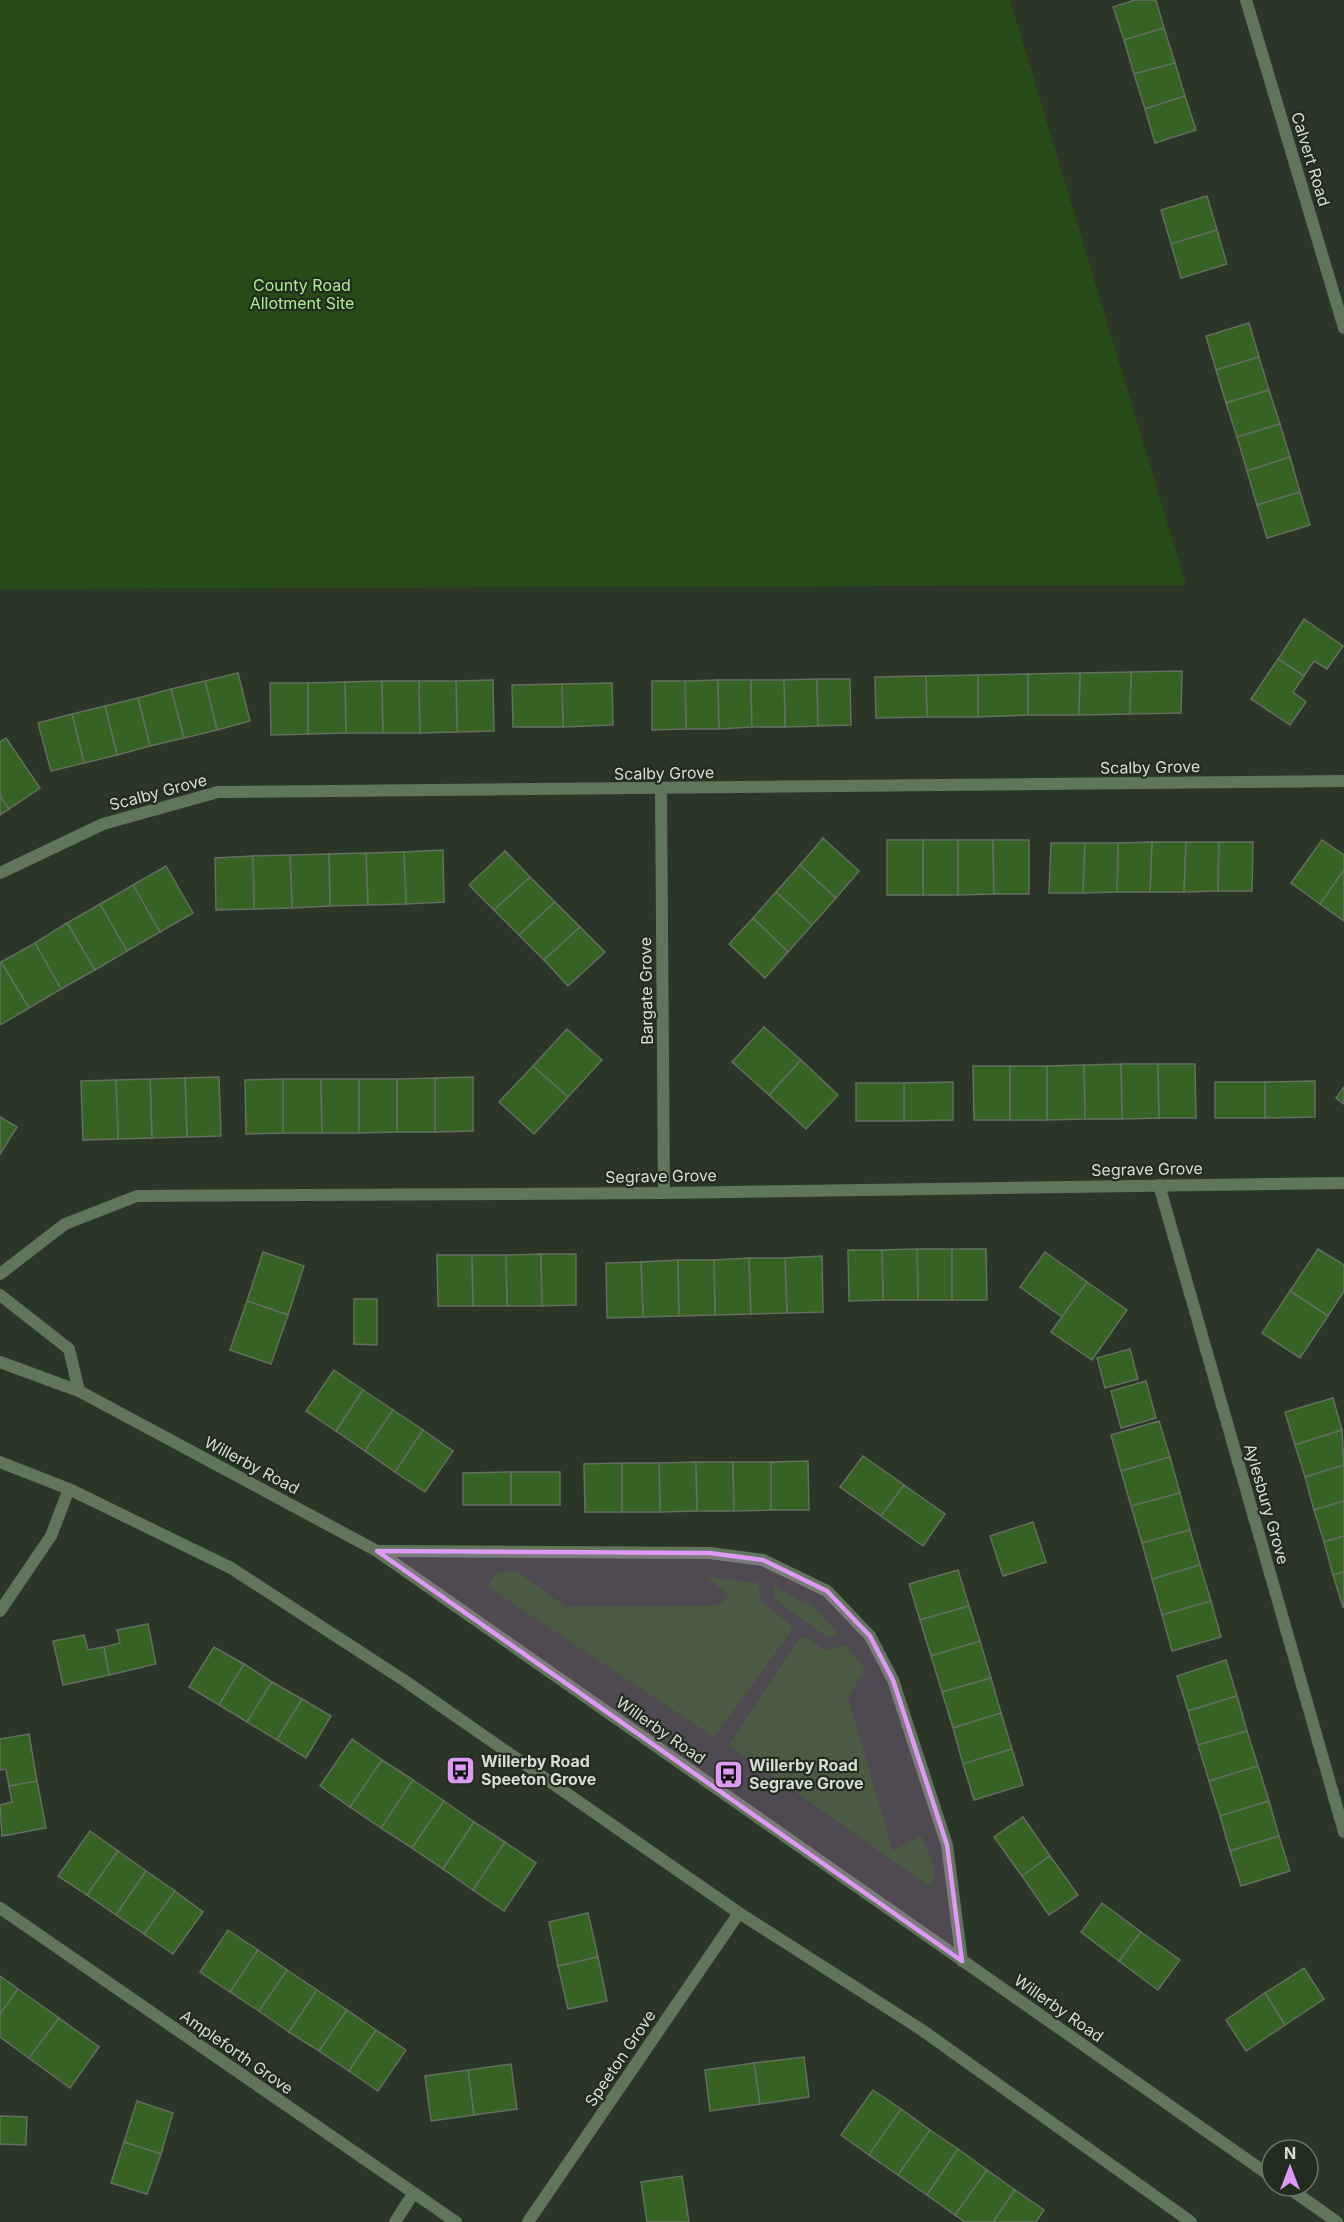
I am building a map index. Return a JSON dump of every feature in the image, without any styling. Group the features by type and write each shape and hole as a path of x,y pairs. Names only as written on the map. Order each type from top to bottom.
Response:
{"street":[{"name":"Calvert Road","path":"1246,0 1344,328"},
{"name":"Scalby Grove","path":"0,873 103,824 218,792 661,790 1344,781"},
{"name":"Bargate Grove","path":"661,790 664,1192"},
{"name":"Segrave Grove","path":"0,1274 64,1224 137,1196 1344,1183"},
{"name":"Aylesbury Grove","path":"1159,1185 1344,1833"},
{"path":"0,1295 69,1349 79,1391"},
{"name":"Willerby Road","path":"0,1362 79,1391 377,1551 1260,2168"},
{"path":"0,1462 69,1489 240,1575 405,1681 739,1913 922,2030 1191,2222"},
{"path":"0,1611 51,1536 69,1489"},
{"path":"377,1551 710,1552 763,1560 827,1591 870,1636 893,1680 947,1845 962,1961"},
{"name":"Ampleforth Grove","path":"0,1908 456,2222"},
{"name":"Speeton Grove","path":"528,2222 739,1913"},
{"path":"395,2222 413,2194"},
{"path":"1303,2198 1337,2222"}],"highlighted area":[{"path":"377,1551 710,1553 763,1560 827,1591 870,1636 893,1680 947,1845 962,1961"}],"green space":[{"name":"County Road Allotment Site","path":"0,0 1010,0 1186,585 0,589"},
{"path":"518,1572 566,1607 719,1605 729,1595 707,1577 758,1583 762,1603 790,1624 792,1630 714,1737 488,1587 496,1573"},
{"path":"774,1586 805,1604 809,1601 839,1634 827,1637 775,1599"},
{"path":"806,1637 826,1651 846,1645 865,1669 848,1698 893,1851 921,1836 934,1868 933,1880 929,1886 729,1745 799,1639"}],"building":[{"path":"1135,0 1156,0 1164,28 1124,40 1113,7"},
{"path":"1164,28 1175,63 1134,74 1124,40"},
{"path":"1175,63 1185,96 1145,109 1134,74"},
{"path":"1185,96 1196,130 1155,143 1145,109"},
{"path":"1207,196 1217,230 1171,244 1161,210"},
{"path":"1217,230 1227,264 1181,278 1171,244"},
{"path":"1249,323 1259,357 1216,370 1206,336"},
{"path":"1259,357 1269,390 1226,403 1216,370"},
{"path":"1269,390 1280,424 1237,437 1226,403"},
{"path":"1280,424 1290,457 1247,471 1237,437"},
{"path":"1290,457 1300,492 1257,505 1247,471"},
{"path":"1300,492 1310,525 1267,538 1257,505"},
{"path":"1304,619 1343,646 1327,669 1314,661 1304,676 1278,659"},
{"path":"1278,659 1304,676 1293,692 1306,702 1290,725 1251,699"},
{"path":"1182,671 1181,713 1130,714 1131,672"},
{"path":"1131,672 1130,714 1079,715 1080,673"},
{"path":"238,673 250,721 217,730 205,681"},
{"path":"1080,673 1079,715 1028,715 1028,674"},
{"path":"1028,674 1028,715 978,717 978,675"},
{"path":"978,675 978,717 927,717 926,676"},
{"path":"926,676 927,717 876,718 875,677"},
{"path":"817,679 818,726 785,727 784,680"},
{"path":"817,679 850,679 851,725 818,726"},
{"path":"493,680 494,731 457,732 456,681"},
{"path":"718,680 719,729 686,729 685,681"},
{"path":"718,680 751,680 752,727 719,729"},
{"path":"751,680 784,680 785,727 752,727"},
{"path":"205,681 217,730 184,738 171,689"},
{"path":"382,681 383,733 346,733 345,682"},
{"path":"382,681 419,681 420,733 383,733"},
{"path":"419,681 456,681 457,732 420,733"},
{"path":"652,681 685,681 686,729 652,730"},
{"path":"345,682 346,733 308,734 308,683"},
{"path":"270,683 308,683 308,734 271,735"},
{"path":"612,683 613,725 563,727 562,684"},
{"path":"562,684 563,727 513,727 512,685"},
{"path":"171,689 184,738 150,746 138,698"},
{"path":"138,698 150,746 117,755 105,706"},
{"path":"105,706 117,755 84,763 72,714"},
{"path":"72,714 84,763 51,771 38,723"},
{"path":"6,738 40,788 9,809 0,796 0,742"},
{"path":"0,796 9,809 0,815"},
{"path":"823,838 859,871 836,898 800,865"},
{"path":"887,840 923,840 923,895 887,895"},
{"path":"923,840 958,840 958,895 923,895"},
{"path":"958,840 993,840 994,894 958,895"},
{"path":"993,840 1029,840 1029,894 994,894"},
{"path":"1322,840 1344,855 1344,870 1320,904 1291,883"},
{"path":"1152,842 1186,842 1184,892 1150,892"},
{"path":"1152,842 1150,892 1117,892 1118,843"},
{"path":"1186,842 1219,842 1218,891 1184,892"},
{"path":"1219,842 1253,842 1252,891 1218,891"},
{"path":"1051,843 1085,843 1083,893 1049,893"},
{"path":"1085,843 1118,843 1117,892 1083,893"},
{"path":"443,850 444,902 406,904 404,852"},
{"path":"505,851 530,877 494,910 469,885"},
{"path":"404,852 406,904 368,905 366,853"},
{"path":"366,853 368,905 330,906 329,854"},
{"path":"329,854 330,906 292,908 290,855"},
{"path":"290,855 292,908 254,909 253,856"},
{"path":"253,856 254,909 216,910 215,858"},
{"path":"800,865 836,898 812,925 776,892"},
{"path":"166,866 193,913 160,932 133,885"},
{"path":"1344,870 1344,921 1320,904"},
{"path":"530,877 555,902 519,935 494,910"},
{"path":"133,885 160,932 127,951 100,904"},
{"path":"776,892 812,925 788,952 753,918"},
{"path":"555,902 580,927 544,960 519,935"},
{"path":"100,904 127,951 95,970 67,923"},
{"path":"753,918 788,952 765,978 729,944"},
{"path":"67,923 95,970 61,989 35,943"},
{"path":"580,927 605,952 568,986 544,960"},
{"path":"35,943 61,989 29,1008 1,962"},
{"path":"0,963 29,1008 0,1025"},
{"path":"764,1027 801,1060 769,1095 732,1062"},
{"path":"567,1029 602,1060 568,1097 533,1066"},
{"path":"801,1060 838,1095 806,1129 769,1095"},
{"path":"1121,1064 1158,1064 1159,1118 1122,1119"},
{"path":"1121,1064 1122,1119 1085,1119 1084,1065"},
{"path":"1158,1064 1195,1064 1196,1118 1159,1118"},
{"path":"1084,1065 1085,1119 1047,1120 1047,1066"},
{"path":"533,1066 568,1097 534,1134 499,1102"},
{"path":"973,1066 1010,1066 1010,1120 974,1120"},
{"path":"1010,1066 1047,1066 1047,1120 1010,1120"},
{"path":"219,1077 221,1136 187,1137 185,1078"},
{"path":"473,1077 473,1131 435,1132 435,1078"},
{"path":"185,1078 187,1137 152,1138 150,1079"},
{"path":"435,1078 435,1132 397,1132 397,1079"},
{"path":"150,1079 152,1138 118,1139 116,1080"},
{"path":"283,1079 321,1079 322,1133 283,1133"},
{"path":"283,1079 283,1133 246,1134 245,1080"},
{"path":"321,1079 359,1079 359,1133 322,1133"},
{"path":"359,1079 397,1079 397,1132 359,1133"},
{"path":"116,1080 118,1139 83,1140 81,1081"},
{"path":"1315,1081 1315,1117 1265,1118 1265,1082"},
{"path":"953,1082 953,1120 904,1121 904,1083"},
{"path":"1215,1082 1265,1082 1265,1118 1215,1118"},
{"path":"856,1083 904,1083 904,1121 856,1121"},
{"path":"1344,1087 1344,1104 1336,1098"},
{"path":"0,1117 17,1127 0,1154"},
{"path":"917,1249 952,1249 952,1300 918,1300"},
{"path":"917,1249 918,1300 883,1300 882,1250"},
{"path":"952,1249 986,1249 987,1300 952,1300"},
{"path":"1318,1249 1344,1265 1344,1291 1328,1316 1290,1291"},
{"path":"848,1250 882,1250 883,1300 849,1301"},
{"path":"263,1252 304,1266 288,1315 247,1301"},
{"path":"1045,1252 1087,1282 1062,1317 1020,1287"},
{"path":"541,1254 542,1306 507,1306 506,1255"},
{"path":"541,1254 576,1254 576,1305 542,1306"},
{"path":"437,1255 472,1255 473,1306 438,1306"},
{"path":"472,1255 506,1255 507,1306 473,1306"},
{"path":"822,1256 823,1312 787,1313 785,1258"},
{"path":"749,1258 751,1314 715,1315 714,1260"},
{"path":"749,1258 785,1258 787,1313 751,1314"},
{"path":"678,1260 679,1316 643,1317 641,1262"},
{"path":"678,1260 714,1260 715,1315 679,1316"},
{"path":"641,1262 643,1317 607,1318 606,1263"},
{"path":"1087,1282 1127,1310 1092,1360 1051,1332"},
{"path":"1290,1291 1328,1316 1300,1358 1262,1333"},
{"path":"354,1299 377,1299 377,1345 354,1344"},
{"path":"247,1301 288,1315 271,1364 230,1350"},
{"path":"1130,1349 1138,1379 1105,1388 1097,1358"},
{"path":"334,1370 363,1390 336,1431 306,1411"},
{"path":"1146,1381 1156,1418 1121,1428 1111,1391"},
{"path":"363,1390 393,1410 365,1451 336,1431"},
{"path":"1333,1398 1342,1430 1295,1445 1285,1412"},
{"path":"393,1410 423,1430 395,1472 365,1451"},
{"path":"1159,1421 1170,1457 1121,1471 1111,1435"},
{"path":"423,1430 453,1451 425,1492 395,1472"},
{"path":"1342,1430 1344,1465 1305,1477 1295,1445"},
{"path":"863,1456 904,1485 881,1516 840,1487"},
{"path":"1170,1457 1180,1493 1131,1506 1121,1471"},
{"path":"808,1461 809,1510 771,1510 771,1462"},
{"path":"696,1462 697,1511 660,1512 659,1463"},
{"path":"696,1462 733,1462 734,1511 697,1511"},
{"path":"733,1462 771,1462 771,1510 734,1511"},
{"path":"622,1463 622,1512 585,1512 584,1464"},
{"path":"622,1463 659,1463 660,1512 622,1512"},
{"path":"1344,1465 1344,1501 1314,1510 1305,1477"},
{"path":"511,1472 560,1472 560,1505 511,1505"},
{"path":"511,1472 511,1505 463,1505 463,1473"},
{"path":"904,1485 945,1514 923,1546 881,1516"},
{"path":"1180,1493 1190,1530 1142,1543 1131,1506"},
{"path":"1344,1501 1344,1536 1324,1542 1314,1510"},
{"path":"1033,1522 1046,1562 1003,1576 990,1536"},
{"path":"1190,1530 1200,1565 1152,1579 1142,1543"},
{"path":"1344,1536 1344,1572 1333,1575 1324,1542"},
{"path":"1200,1565 1211,1601 1162,1615 1152,1579"},
{"path":"958,1570 969,1606 920,1620 909,1584"},
{"path":"1344,1572 1344,1607 1343,1607 1333,1575"},
{"path":"1211,1601 1221,1637 1172,1651 1162,1615"},
{"path":"969,1606 980,1641 931,1656 920,1620"},
{"path":"148,1624 156,1664 109,1675 104,1647 120,1643 117,1630"},
{"path":"84,1635 88,1650 104,1647 109,1675 63,1685 53,1641"},
{"path":"980,1641 991,1678 942,1692 931,1656"},
{"path":"214,1647 244,1664 219,1705 189,1687"},
{"path":"1226,1660 1237,1696 1188,1711 1177,1676"},
{"path":"244,1664 272,1682 247,1722 219,1705"},
{"path":"991,1678 1001,1713 953,1728 942,1692"},
{"path":"272,1682 302,1699 277,1740 247,1722"},
{"path":"1237,1696 1247,1731 1198,1745 1188,1711"},
{"path":"302,1699 331,1716 306,1758 277,1740"},
{"path":"1001,1713 1012,1749 963,1764 953,1728"},
{"path":"1247,1731 1258,1766 1209,1781 1198,1745"},
{"path":"29,1734 37,1781 9,1786 6,1769 0,1770 0,1739"},
{"path":"352,1739 382,1760 350,1807 320,1786"},
{"path":"1012,1749 1023,1785 974,1800 963,1764"},
{"path":"382,1760 413,1780 381,1828 350,1807"},
{"path":"1258,1766 1269,1801 1220,1816 1209,1781"},
{"path":"413,1780 444,1801 412,1848 381,1828"},
{"path":"37,1781 46,1828 2,1836 0,1805 12,1802 9,1786"},
{"path":"444,1801 474,1822 443,1869 412,1848"},
{"path":"1269,1801 1279,1836 1230,1851 1220,1816"},
{"path":"1023,1817 1050,1856 1022,1876 994,1837"},
{"path":"474,1822 505,1842 473,1890 443,1869"},
{"path":"90,1831 118,1851 87,1895 58,1876"},
{"path":"1279,1836 1290,1871 1241,1886 1230,1851"},
{"path":"505,1842 536,1863 504,1911 473,1890"},
{"path":"118,1851 146,1871 116,1915 87,1895"},
{"path":"1050,1856 1078,1895 1049,1915 1022,1876"},
{"path":"146,1871 175,1891 144,1934 116,1915"},
{"path":"175,1891 203,1912 173,1954 144,1934"},
{"path":"1102,1903 1141,1932 1119,1961 1081,1932"},
{"path":"588,1913 598,1957 558,1966 549,1922"},
{"path":"228,1930 258,1950 230,1992 200,1972"},
{"path":"1141,1932 1180,1960 1158,1990 1119,1961"},
{"path":"258,1950 287,1970 259,2011 230,1992"},
{"path":"598,1957 607,2001 568,2009 558,1966"},
{"path":"1304,1968 1324,1999 1285,2025 1265,1993"},
{"path":"287,1970 317,1990 289,2032 259,2011"},
{"path":"0,1976 18,1989 0,2014"},
{"path":"18,1989 59,2018 29,2058 0,2037 0,2014"},
{"path":"317,1990 347,2010 319,2051 289,2032"},
{"path":"1265,1993 1285,2025 1246,2051 1226,2020"},
{"path":"347,2010 376,2030 349,2071 319,2051"},
{"path":"59,2018 99,2047 70,2088 29,2058"},
{"path":"376,2030 406,2050 378,2091 349,2071"},
{"path":"804,2057 809,2097 760,2104 754,2063"},
{"path":"754,2063 760,2104 710,2111 705,2070"},
{"path":"511,2064 517,2109 474,2115 468,2070"},
{"path":"468,2070 474,2115 431,2121 425,2076"},
{"path":"873,2090 901,2109 869,2155 841,2135"},
{"path":"137,2101 173,2113 161,2154 124,2142"},
{"path":"901,2109 930,2130 898,2175 869,2155"},
{"path":"0,2116 27,2117 26,2145 0,2144"},
{"path":"930,2130 958,2149 927,2195 898,2175"},
{"path":"124,2142 161,2154 147,2194 111,2183"},
{"path":"958,2149 987,2170 955,2215 927,2195"},
{"path":"987,2170 1015,2190 993,2222 965,2222 955,2215"},
{"path":"682,2176 689,2222 647,2222 641,2182"},
{"path":"1015,2190 1044,2210 1036,2222 993,2222"}],"place":[{"name":"Willerby Road Speeton Grove","path":"460,1770"},
{"name":"Willerby Road Segrave Grove","path":"728,1774"}]}
